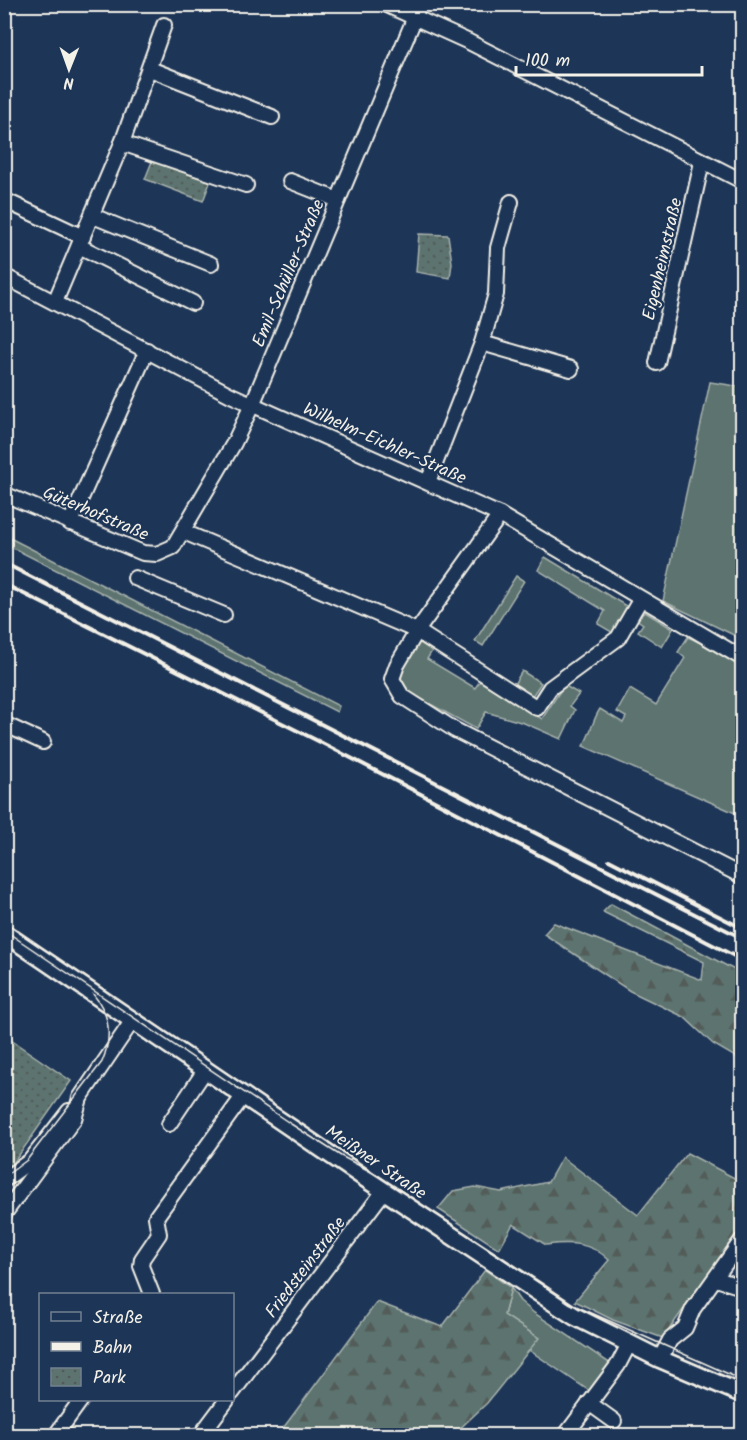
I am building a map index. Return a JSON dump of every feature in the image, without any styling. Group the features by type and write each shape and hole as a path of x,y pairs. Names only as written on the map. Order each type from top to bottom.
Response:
{"main road":[{"name":"Meißner Straße","path":"4,933 384,1191 564,1309 660,1359 742,1394"}],"street":[{"path":"385,4 417,11 742,181"},
{"name":"Emil-Schüller-Straße","path":"173,547 184,532 234,443 252,405 417,11"},
{"path":"55,302 123,143 164,25"},
{"path":"150,69 272,117"},
{"path":"123,143 246,185"},
{"name":"Eigenheimstraße","path":"657,363 702,162"},
{"path":"290,181 338,200"},
{"path":"4,200 193,303"},
{"path":"428,482 482,342 496,294 498,248 511,202"},
{"path":"93,216 211,264"},
{"name":"Wilhelm-Eichler-Straße","path":"4,276 147,350 217,380 252,405 500,515 640,600 742,658"},
{"path":"482,342 571,369"},
{"path":"70,523 147,350"},
{"name":"Güterhofstraße","path":"4,494 143,553 158,554 173,547"},
{"path":"500,515 397,664 392,679 402,696 455,730 742,876"},
{"path":"184,532 417,632 537,708 550,688 618,638 640,600"},
{"path":"135,578 224,615"},
{"path":"4,724 43,742"},
{"path":"4,1180 30,1161 80,1098 133,1020"},
{"path":"169,1124 206,1069"},
{"path":"152,1293 141,1266 142,1259 159,1234 156,1217 244,1095"},
{"path":"4,1214 74,1119 80,1098"},
{"name":"Friedsteinstraße","path":"234,1390 384,1191"},
{"path":"660,1359 670,1340 685,1328 693,1309 742,1240"},
{"path":"716,1279 742,1287"},
{"path":"565,1436 618,1365 629,1344"},
{"path":"55,1436 80,1401"},
{"path":"200,1436 226,1401"},
{"path":"589,1403 614,1421"}],"green space":[{"path":"153,159 211,180 203,201 145,179"},
{"path":"419,234 448,235 452,263 450,278 416,272"},
{"path":"710,382 742,387 742,639 663,601"},
{"path":"4,535 339,706 337,712 5,544"},
{"path":"545,557 631,609 615,634 598,624 605,611 538,570"},
{"path":"516,576 524,581 483,646 475,641"},
{"path":"645,612 673,629 662,647 638,631 643,624 636,619"},
{"path":"688,637 742,663 742,816 583,746 600,709 623,723 626,717 617,712 630,689 656,705 685,658 678,652"},
{"path":"417,641 432,651 427,659 475,688 480,681 542,719 564,685 579,694 570,706 575,710 561,739 524,723 486,712 476,729 401,688 396,679"},
{"path":"522,671 541,683 532,696 513,686"},
{"path":"611,904 742,974 742,1061 713,1044 684,1017 630,991 544,934 554,923 702,980 704,962 603,912"},
{"path":"5,1036 71,1081 12,1165 5,1168"},
{"path":"687,1153 742,1182 742,1227 663,1338 613,1320 575,1301 609,1260 602,1254 580,1245 546,1245 513,1224 499,1249 438,1209 453,1191 475,1187 501,1192 548,1182 562,1157 638,1215"},
{"path":"485,1270 511,1288 504,1315 539,1338 487,1403 453,1435 278,1435 377,1302 442,1327"},
{"path":"511,1288 520,1301 534,1313 611,1364 591,1392 529,1350 538,1338 504,1315"}],"tram line":[{"path":"4,930 291,1124 341,1156 379,1176 569,1303 742,1380"},
{"path":"4,1177 27,1160 102,1062 107,1044 108,1027 103,1010 93,994"}],"railway":[{"path":"4,563 742,938"},
{"path":"4,584 322,743 742,960"},
{"path":"609,860 742,928"}]}
